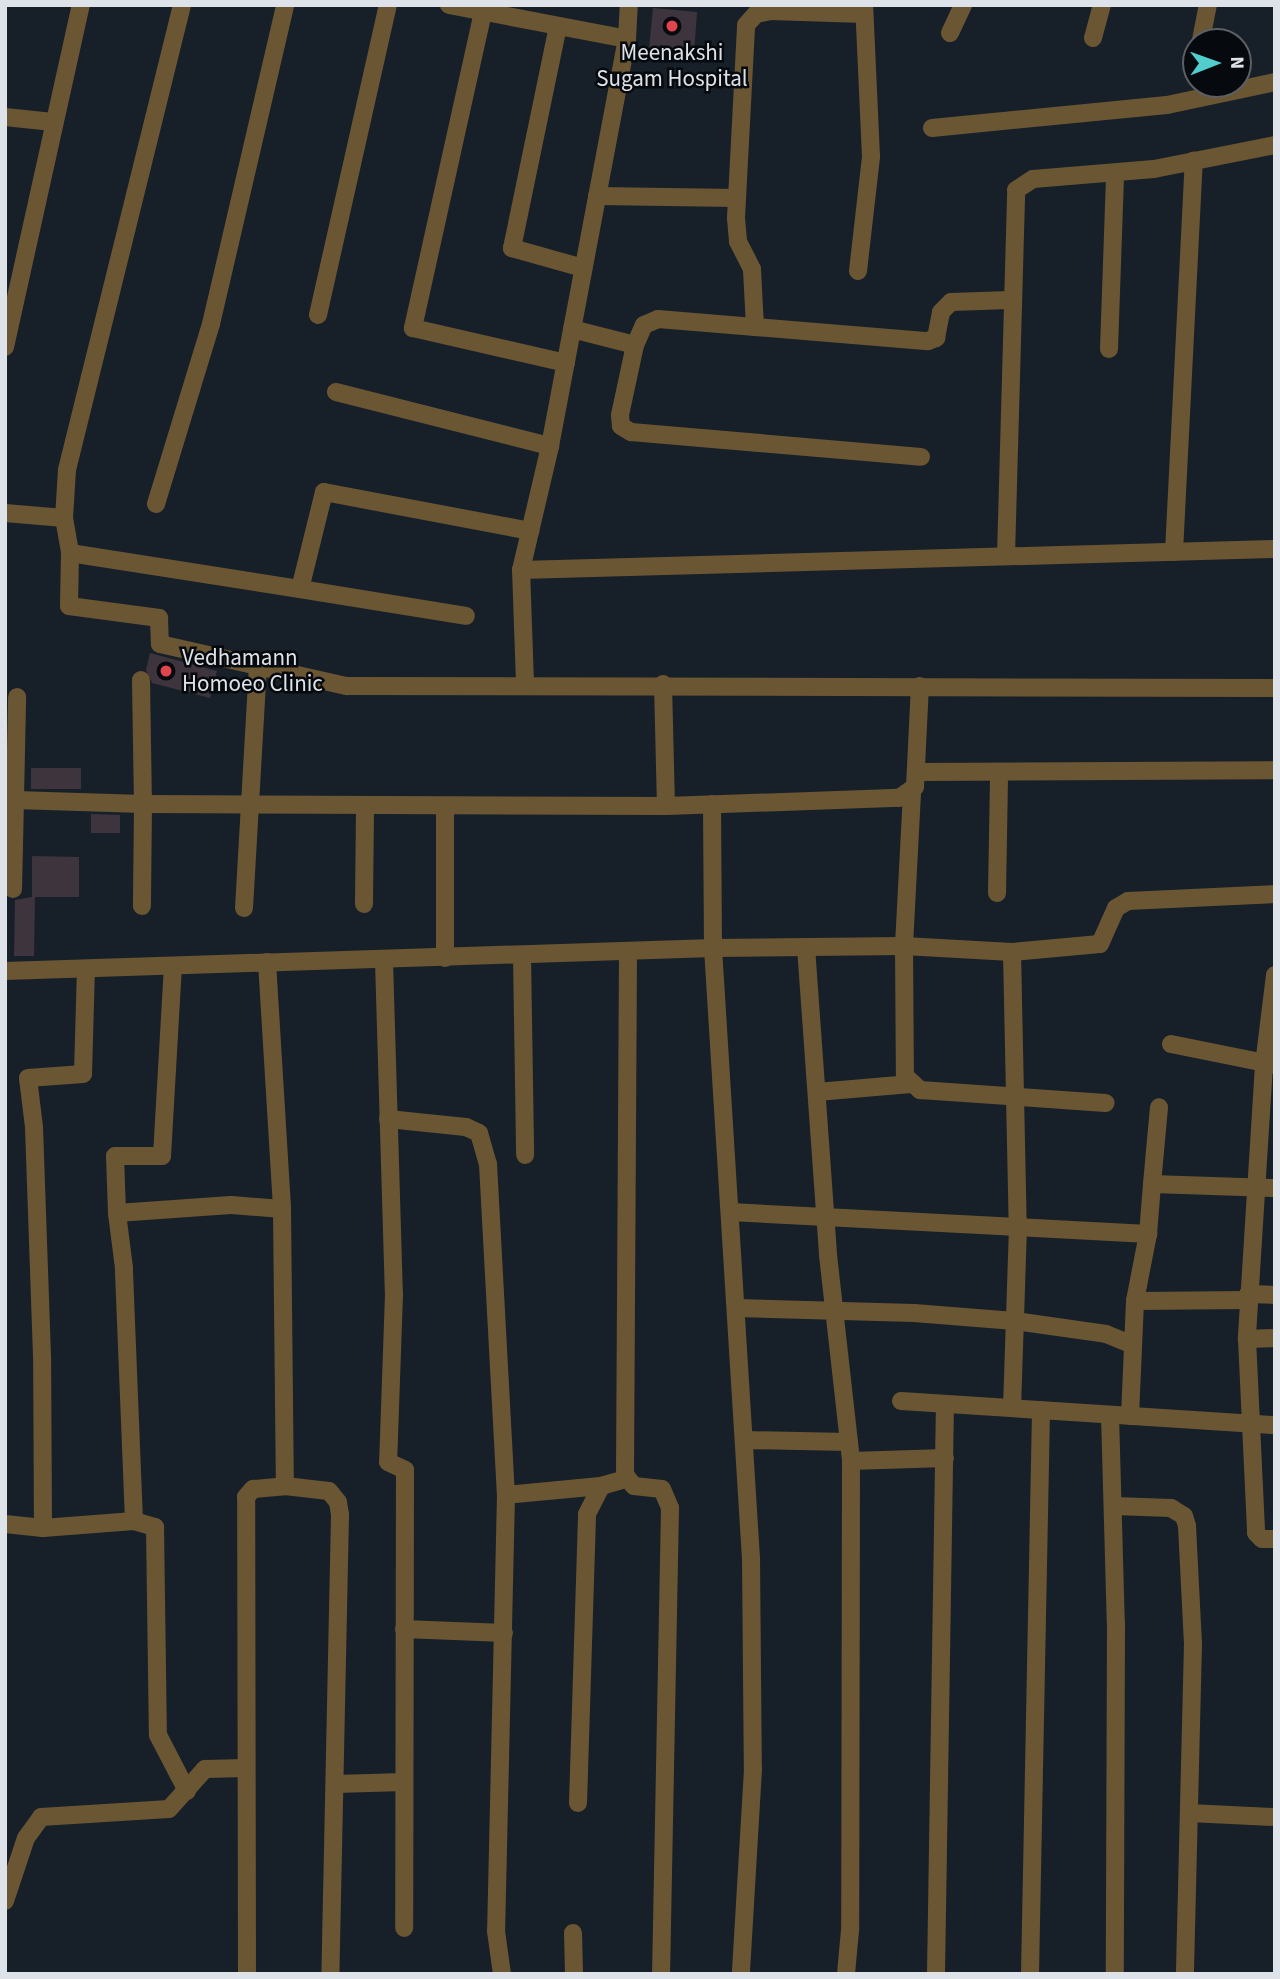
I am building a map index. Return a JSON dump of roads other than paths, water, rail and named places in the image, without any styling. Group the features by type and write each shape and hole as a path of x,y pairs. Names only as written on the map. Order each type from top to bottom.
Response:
{"street":[{"path":"5,347 81,5"},
{"path":"182,5 66,476 64,518 70,553 69,606 159,618 160,644 346,686 525,683 1275,688"},
{"path":"156,504 211,324 285,5"},
{"path":"318,315 388,5"},
{"path":"449,5 626,38"},
{"path":"525,683 521,570 566,363 626,38 629,5"},
{"path":"950,33 963,5"},
{"path":"1093,38 1102,5"},
{"path":"1203,28 1208,5"},
{"path":"755,327 752,269 738,241 737,198 742,39 750,18 771,11 864,10 871,157 858,271"},
{"path":"483,12 413,328 566,363"},
{"path":"558,26 512,248 583,268"},
{"path":"932,128 1167,105 1275,82"},
{"path":"5,117 53,122"},
{"path":"1006,556 1010,300 1016,190 1033,179 1115,174 1275,145"},
{"path":"1174,552 1194,161"},
{"path":"1109,349 1115,174"},
{"path":"597,196 737,198"},
{"path":"921,457 631,432 621,426 620,415 635,345 650,320 928,341 936,338 941,312 951,302 1010,300"},
{"path":"572,329 635,345"},
{"path":"336,392 550,446"},
{"path":"300,589 324,492 530,531"},
{"path":"5,513 64,518"},
{"path":"521,570 1275,549"},
{"path":"70,553 466,616"},
{"path":"244,908 258,666"},
{"path":"141,680 144,804 142,906"},
{"path":"663,684 666,806"},
{"path":"920,686 904,946 902,1063 911,1084 920,1090 1015,1100 1106,1103"},
{"path":"13,889 10,846 15,800 17,696"},
{"path":"916,772 1275,770"},
{"path":"997,893 999,773"},
{"path":"15,800 248,805 666,806 899,798 912,793"},
{"path":"712,804 713,948 751,1558 753,1769 741,1974"},
{"path":"364,904 365,805"},
{"path":"445,806 445,958"},
{"path":"5,971 384,961 713,948 904,946 1012,952 1100,944 1116,908 1128,901 1275,894"},
{"path":"806,947 826,1220 851,1461 850,1930 846,1974"},
{"path":"1012,952 1018,1227 1012,1408"},
{"path":"625,1479 628,953"},
{"path":"522,955 526,1155"},
{"path":"384,961 394,1294 388,1462 405,1469 404,1928"},
{"path":"267,962 282,1209 285,1486"},
{"path":"134,1521 124,1268 117,1213 115,1156 162,1156 173,966"},
{"path":"43,1528 42,1356 28,1078 83,1074 86,969"},
{"path":"1275,975 1256,1189 1247,1339 1256,1532 1262,1539 1275,1539"},
{"path":"1171,1044 1269,1065"},
{"path":"817,1092 911,1084"},
{"path":"1130,1416 1135,1301 1148,1234 1159,1107"},
{"path":"388,1119 466,1127 479,1133 485,1145 506,1495 505,1633 496,1931 502,1974"},
{"path":"1152,1184 1275,1188"},
{"path":"117,1213 231,1205 282,1209"},
{"path":"730,1212 826,1220 1148,1234"},
{"path":"1135,1301 1275,1295"},
{"path":"736,1308 1015,1321 1106,1334 1133,1345"},
{"path":"1247,1339 1275,1338"},
{"path":"901,1401 1275,1425"},
{"path":"936,1974 945,1404"},
{"path":"1030,1974 1041,1410"},
{"path":"1110,1415 1114,1506 1115,1974"},
{"path":"744,1440 849,1442"},
{"path":"851,1461 945,1458"},
{"path":"506,1495 601,1486 625,1479"},
{"path":"625,1479 634,1486 662,1489 670,1508 661,1974"},
{"path":"247,1974 246,1497 253,1489 285,1486 328,1490 338,1502 330,1974"},
{"path":"578,1803 587,1514 601,1486"},
{"path":"1114,1506 1171,1508 1184,1516 1187,1526 1193,1643 1185,1974"},
{"path":"5,1524 43,1528 134,1521 149,1523 158,1533 158,1735 187,1791"},
{"path":"404,1629 505,1633"},
{"path":"5,1901 26,1838 41,1817 169,1809 205,1769 246,1768"},
{"path":"335,1784 404,1782"},
{"path":"1189,1813 1275,1817"},
{"path":"573,1933 574,1974"}],"place":[{"name":"Meenakshi Sugam Hospital","path":"672,26"},
{"name":"Vedhamann Homoeo Clinic","path":"166,671"}]}
